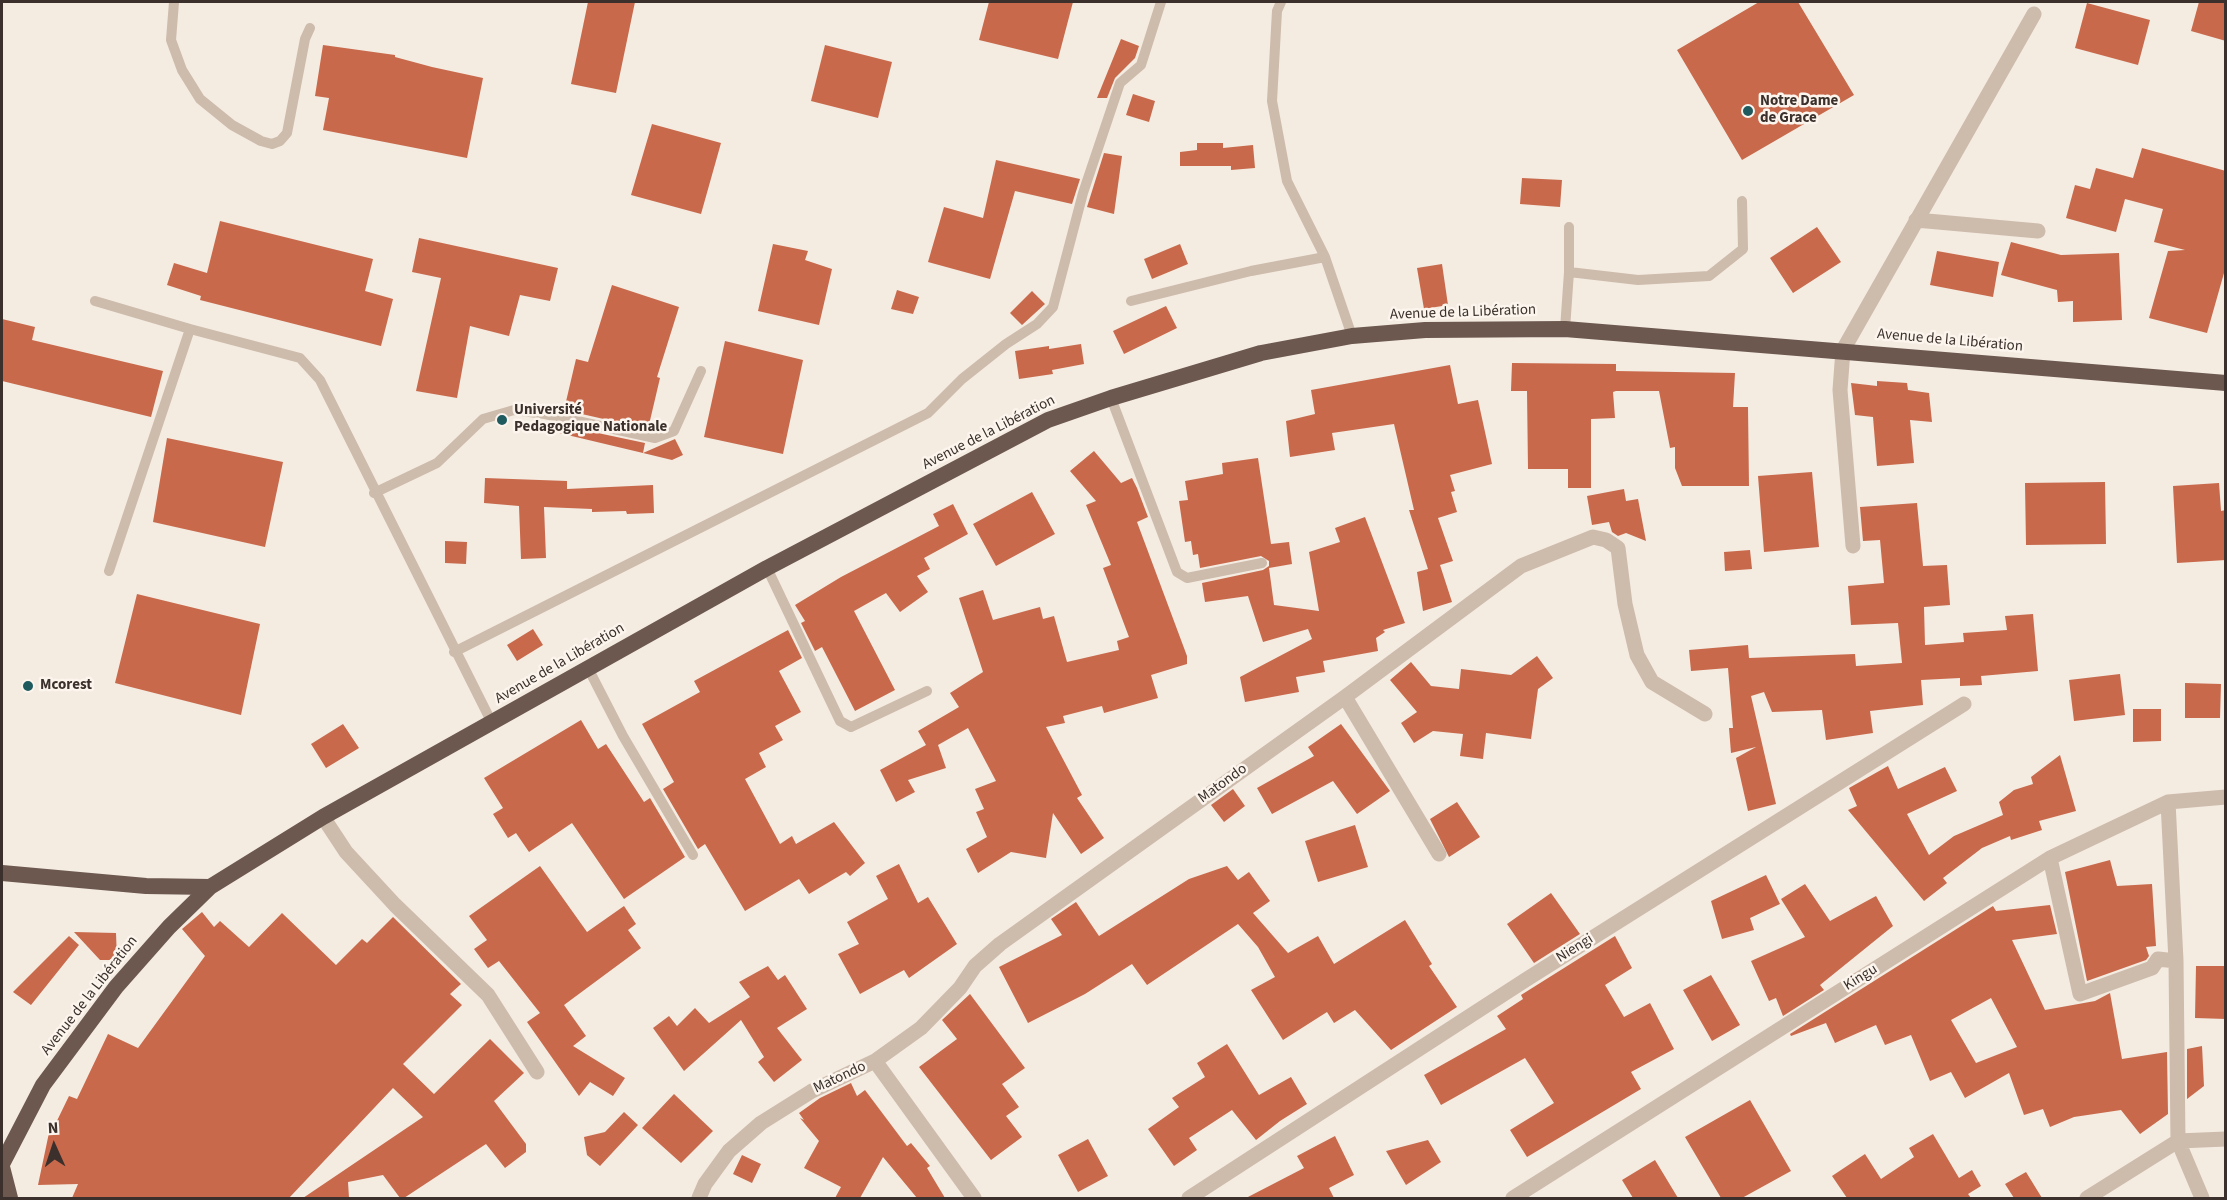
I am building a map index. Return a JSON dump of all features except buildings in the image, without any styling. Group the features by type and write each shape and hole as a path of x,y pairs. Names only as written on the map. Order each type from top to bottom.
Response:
{"highway":[{"name":"Avenue de la Libération","path":"2,1165 43,1085 109,996 169,927 210,887 323,817 767,568 1048,420 1111,398 1261,353 1352,336 1425,330 1565,329 2226,383"},
{"path":"2,873 76,881 210,887"},
{"path":"2,1165 10,1198"}],"street":[{"path":"1853,546 1840,390 1843,350 2034,14"},
{"path":"1916,220 2038,231"},
{"name":"Matondo","path":"699,1198 705,1184 729,1151 761,1123 812,1091 875,1061 921,1028 960,988 975,966 1000,944 1345,697 1521,566 1593,537 1606,540 1617,548 1625,604 1637,655 1652,682 1705,714"},
{"path":"1345,697 1439,854"},
{"name":"Niengi","path":"1189,1198 1527,979 1964,704"},
{"name":"Kingu","path":"1513,1198 2050,858 2168,802 2226,797"},
{"path":"2168,802 2176,961 2178,1141 2202,1198"},
{"path":"323,817 346,852 394,905 488,995 537,1072"},
{"path":"2050,858 2080,994 2152,968 2158,959 2176,961"},
{"path":"875,1061 974,1198"},
{"path":"2087,1198 2178,1141 2226,1139"}],"lane":[{"path":"174,2 171,40 182,70 200,99 232,125 261,141 272,144 280,141 287,133 305,39 310,28"},
{"path":"454,652 928,413 962,379 1006,344 1037,324 1053,307 1083,193 1120,83 1141,64 1161,2"},
{"path":"1281,2 1277,11 1272,101 1287,181 1325,257 1352,336"},
{"path":"1569,272 1638,280 1709,276 1743,249 1742,201"},
{"path":"1565,329 1569,227"},
{"path":"1131,301 1251,271 1325,257"},
{"path":"95,300 190,329 300,358 320,380 374,493 492,723"},
{"path":"109,571 190,329"},
{"path":"374,493 437,463 483,418 514,410 545,414 655,438 674,431 701,371"},
{"path":"1111,398 1131,456 1177,572 1187,578 1262,562"},
{"path":"767,568 840,721 851,727 927,691"},
{"path":"588,668 623,736 693,855"}],"place":[{"name":"Notre Dame de Grace","path":"1748,111"},
{"name":"Université Pedagogique Nationale","path":"502,420"},
{"name":"Mcorest","path":"28,686"}]}
